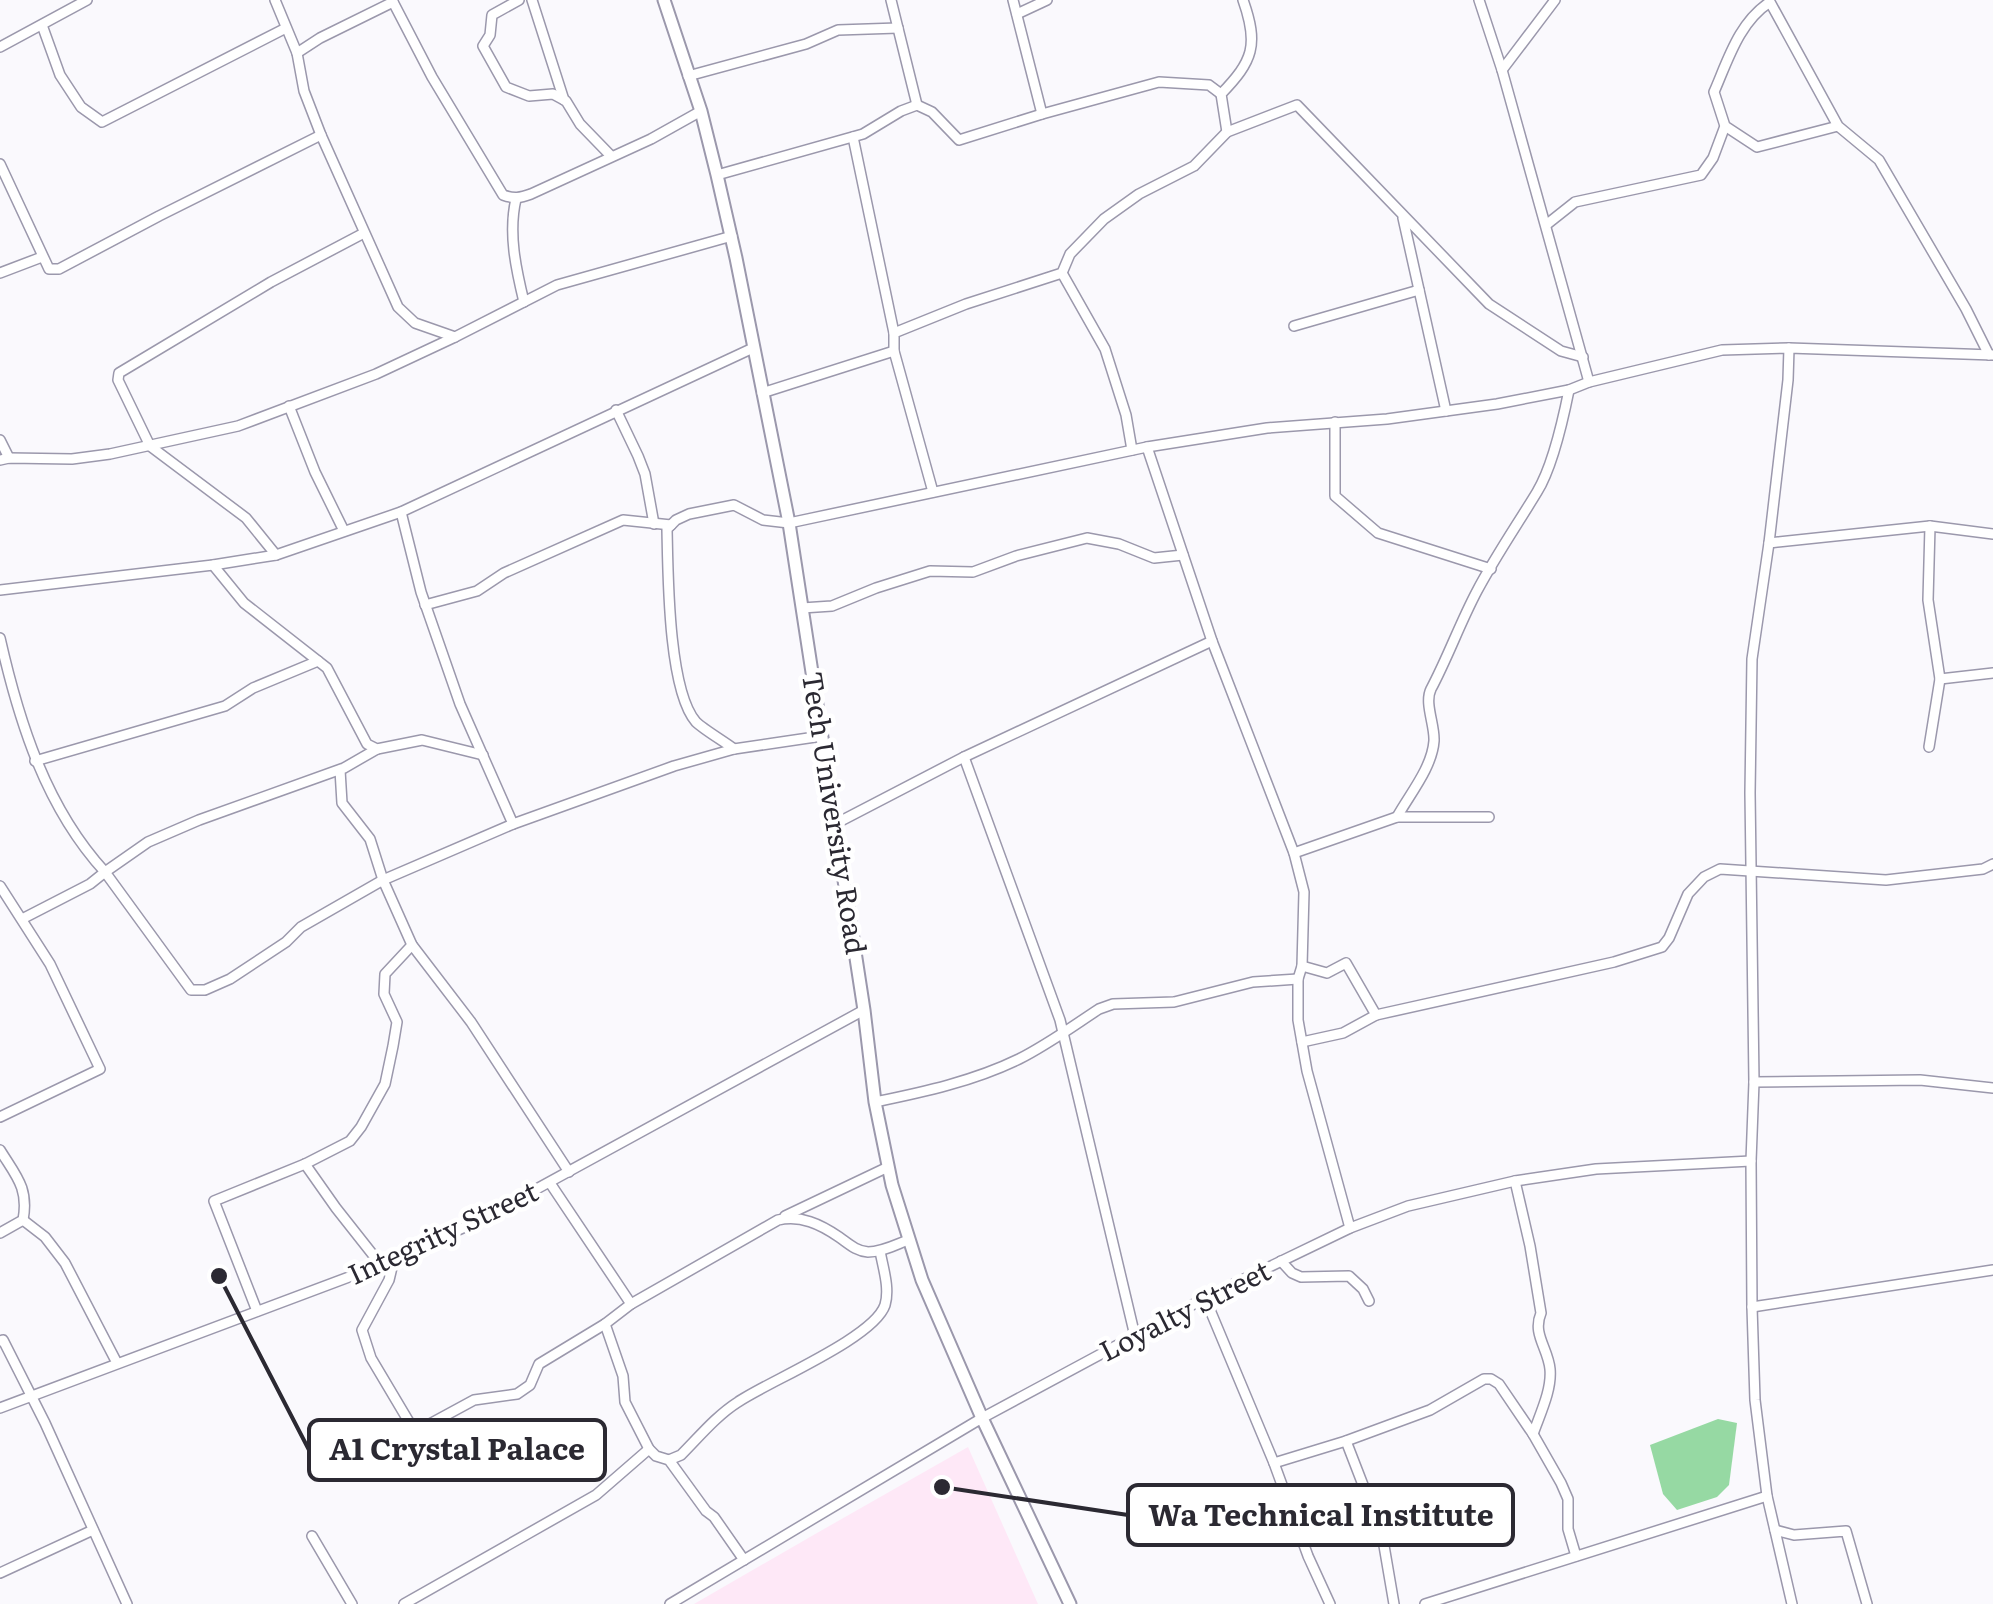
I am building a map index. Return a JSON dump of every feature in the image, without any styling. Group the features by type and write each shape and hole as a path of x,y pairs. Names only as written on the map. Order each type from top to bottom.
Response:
{"street":[{"path":"59,0 64,10"},
{"path":"0,48 86,0"},
{"path":"274,0 297,53 304,91 320,135 398,307 415,323 455,337"},
{"path":"519,0 492,15 490,35 483,46 506,87 529,96 553,94 564,100"},
{"path":"532,0 564,100 580,124 611,156"},
{"name":"Tech University Road","path":"664,0 702,111 718,174 789,523 888,1167 922,1280 1070,1604"},
{"path":"891,0 917,105"},
{"path":"1012,0 1042,114"},
{"path":"1017,14 1047,0"},
{"path":"1221,94 1239,76 1251,55 1249,18 1243,0"},
{"path":"1479,0 1589,382"},
{"path":"1502,70 1555,0"},
{"path":"297,53 393,1 432,77 503,195 516,199 651,139 702,111"},
{"path":"1546,225 1575,202 1700,175 1712,158 1724,126 1714,92 1739,36 1756,11 1770,2 1838,126 1879,160 1991,355"},
{"path":"42,26 60,76 81,107 102,122 286,28"},
{"path":"688,76 806,44 838,30 898,28"},
{"path":"718,174 862,134 917,105 932,112 959,140 1158,82 1209,85 1221,94 1227,132"},
{"path":"894,333 966,304 1062,273 1070,254 1104,219 1139,194 1194,166 1227,132 1298,105 1490,304 1561,351 1583,357"},
{"path":"1724,126 1758,147 1838,126"},
{"path":"0,164 48,269 59,268 320,135"},
{"path":"853,137 894,333 894,351 933,492"},
{"path":"516,199 512,215 514,258 524,302"},
{"path":"1402,214 1446,411"},
{"path":"276,555 246,518 150,446 118,380 119,372 255,291 364,233"},
{"path":"0,440 4,459 72,459 238,426 376,374 557,285 732,236"},
{"path":"0,274 42,257"},
{"path":"1062,273 1105,349 1126,415 1132,450"},
{"path":"1294,326 1419,290"},
{"path":"0,590 276,555 402,512 753,348"},
{"path":"734,749 696,722 680,690 669,602 667,530 689,514 734,505 763,520 789,523 1147,447 1267,428 1387,419 1497,404 1570,390 1722,350 1789,348 1991,355"},
{"path":"1789,348 1769,543 1752,659 1751,1161 1755,1400 1767,1496 1792,1604"},
{"path":"762,393 894,351"},
{"path":"1396,817 1430,758 1434,740 1428,694 1472,600 1538,490 1560,432 1570,390"},
{"path":"289,406 344,531"},
{"path":"616,410 645,474 654,524"},
{"path":"1336,422 1335,496 1378,534 1491,568"},
{"path":"1147,447 1212,641 1294,852 1304,892 1298,1020 1350,1228"},
{"path":"402,512 426,605 460,704 513,824"},
{"path":"426,605 477,591 504,574 623,520 671,525"},
{"path":"1769,543 1930,526 1993,534"},
{"path":"1929,747 1940,679 1928,600 1930,526"},
{"path":"802,608 832,606 930,572 973,572 1016,556 1087,538 1119,544 1154,558 1183,555"},
{"path":"213,565 244,603 326,668 367,744 376,749"},
{"path":"0,638 14,699 36,761 81,846 105,872 191,990 205,990 230,978 302,927 383,880 513,824 674,766 734,749 822,736"},
{"path":"835,824 964,757 1212,641"},
{"path":"36,761 225,706 253,688 318,661"},
{"path":"1940,679 1993,673"},
{"path":"22,918 90,884 148,842 340,770 376,749 422,740 483,754"},
{"path":"964,757 1063,1033 1135,1336"},
{"path":"340,770 342,803 370,839 412,946 471,1022 568,1172"},
{"path":"1294,852 1396,817 1489,817"},
{"path":"1302,1042 1343,1033 1376,1014 1662,948 1688,894 1704,876 1720,869 1886,880 1993,864"},
{"path":"0,886 50,964 100,1069 1,1114"},
{"path":"258,1311 214,1201 350,1141 385,1084 396,1022 384,994 385,974 412,946"},
{"path":"1302,966 1327,973 1346,963 1376,1014"},
{"path":"875,1102 983,1075 1021,1058 1099,1008 1174,1002 1253,982 1298,979"},
{"name":"Integrity Street","path":"0,1408 382,1265 476,1222 864,1010"},
{"path":"1754,1082 1920,1080 1993,1088"},
{"path":"0,1150 21,1183 26,1204 23,1220 0,1233"},
{"name":"Loyalty Street","path":"670,1604 982,1418 1206,1298 1350,1228 1408,1206 1515,1181 1596,1169 1751,1161"},
{"path":"305,1164 382,1265"},
{"path":"394,1259 389,1280 362,1330 371,1358 416,1432 474,1400 518,1394 530,1384 539,1364 631,1304 778,1220 888,1167"},
{"path":"1515,1181 1540,1313 1537,1332 1550,1372 1533,1434"},
{"path":"550,1183 631,1304"},
{"path":"778,1220 800,1218 822,1226 863,1252 880,1251 908,1240"},
{"path":"23,1220 45,1237 64,1263 117,1363"},
{"path":"669,1460 681,1455 736,1403 871,1324 884,1306 887,1286 880,1251"},
{"path":"1281,1262 1301,1276 1348,1276 1363,1289 1369,1301"},
{"path":"1752,1307 1993,1270"},
{"path":"1206,1298 1330,1604"},
{"path":"605,1324 623,1376 625,1402 649,1449 669,1460 744,1560"},
{"path":"0,1341 3,1340 32,1396 127,1604"},
{"path":"1274,1462 1346,1442 1430,1410 1484,1379 1491,1379 1499,1384 1533,1434 1561,1482 1568,1499 1568,1529 1576,1556"},
{"path":"1346,1442 1382,1534 1394,1604"},
{"path":"404,1604 596,1495 649,1449"},
{"path":"1425,1604 1767,1496"},
{"path":"0,1573 93,1530"},
{"path":"1775,1530 1794,1535 1846,1531 1867,1604"},
{"path":"312,1536 352,1604"}],"shaded area":[{"path":"968,1447 1038,1604 694,1604 817,1533"}],"green space":[{"path":"1718,1419 1737,1423 1729,1485 1717,1497 1677,1510 1663,1494 1650,1445"}],"place":[{"name":"A1 Crystal Palace","path":"219,1276"},
{"name":"Wa Technical Institute","path":"942,1487"}]}
